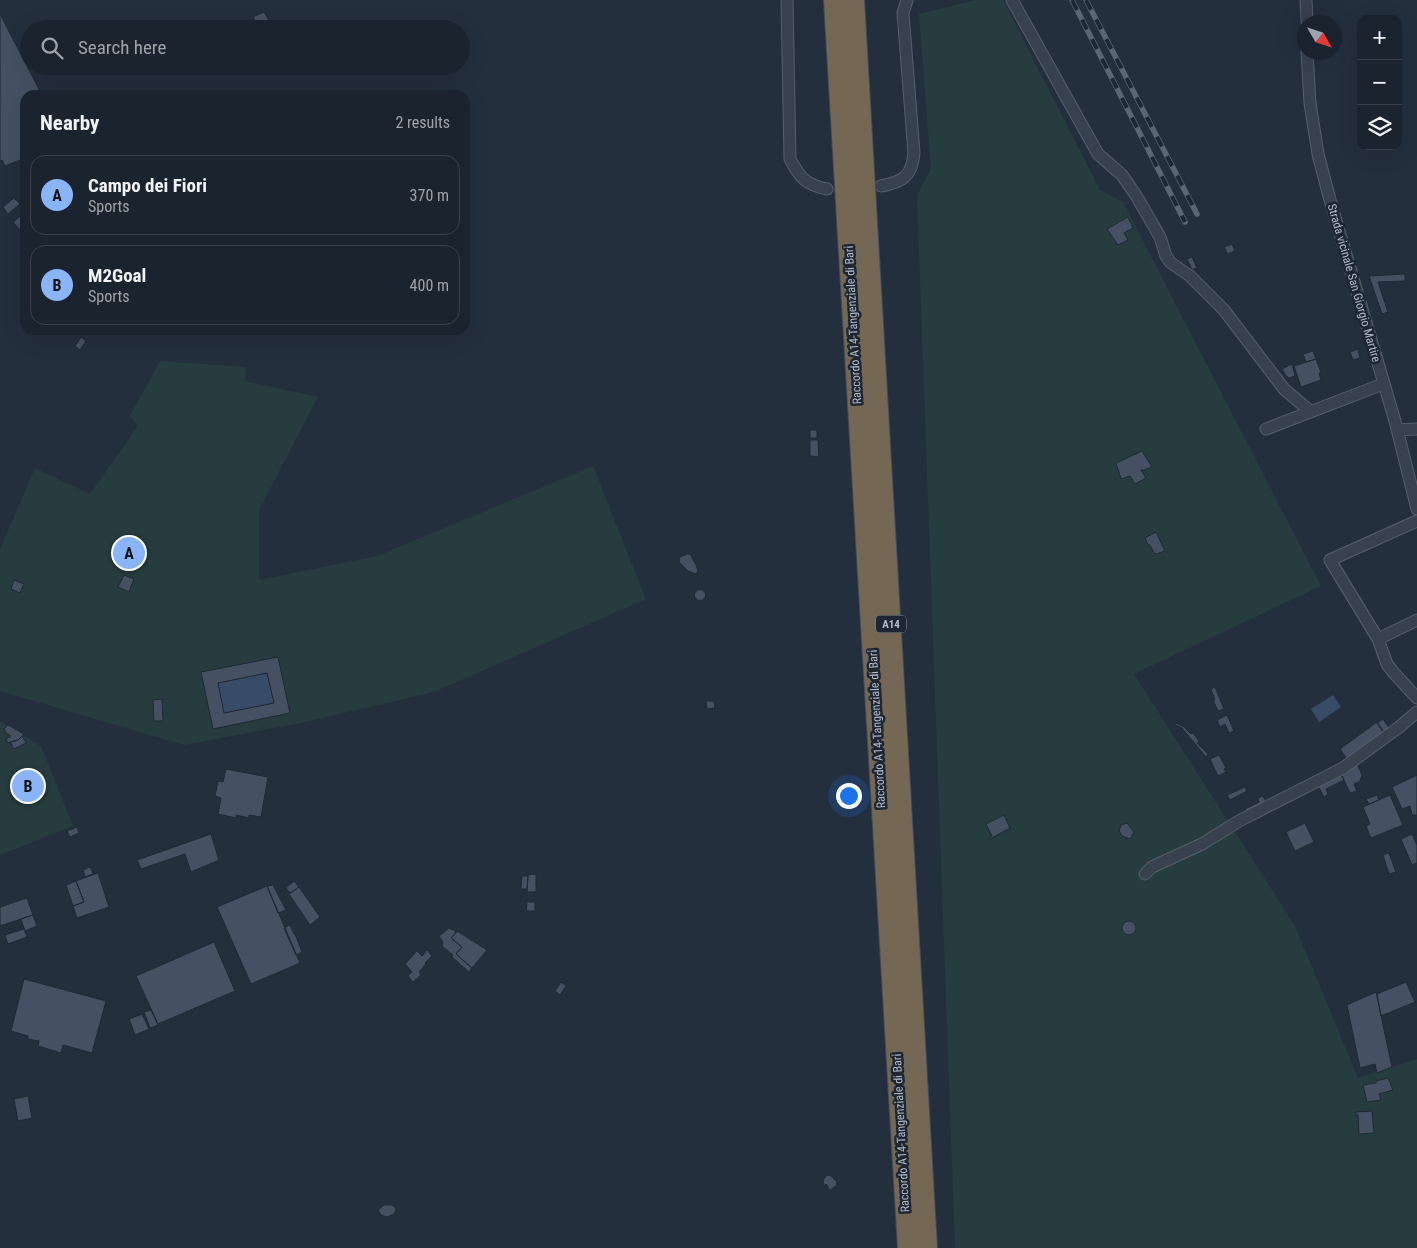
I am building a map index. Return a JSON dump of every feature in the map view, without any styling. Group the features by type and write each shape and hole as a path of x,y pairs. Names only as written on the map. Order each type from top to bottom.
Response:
{"highway":[{"name":"Raccordo A14-Tangenziale di Bari","path":"834,0 908,1248"},
{"name":"Raccordo A14-Tangenziale di Bari","path":"854,0 927,1248"}],"street":[{"path":"787,0 790,159 798,173 807,183 827,189"},
{"path":"881,186 903,180 911,169 913,161 914,153 903,13 907,0"},
{"path":"1012,0 1098,154 1122,175 1137,197 1160,237 1166,256 1171,263 1190,276 1224,310 1284,389 1311,412"},
{"path":"1306,0 1307,15"},
{"name":"Strada vicinale San Giorgio Martire","path":"1307,60 1310,103 1330,200 1397,430 1417,510"},
{"path":"1266,429 1383,384"},
{"path":"1397,430 1417,429"},
{"path":"1417,521 1330,560 1378,639 1387,664 1417,698"},
{"path":"1378,639 1417,620"},
{"path":"1145,874 1152,867 1202,844 1239,821 1343,768 1417,712"}],"green space":[{"path":"976,0 1003,0 1100,190 1123,202 1321,586 1134,674 1295,926 1358,1078 1417,1059 1417,1248 955,1248 917,195 931,169 919,14"},
{"path":"160,361 246,367 245,381 318,397 259,510 259,580 377,556 593,466 646,599 434,692 301,723 184,745 0,691 0,549 35,468 90,494 138,426 130,416"},
{"path":"0,721 41,746 73,826 0,855"}],"water":[{"path":"267,673 274,703 224,713 218,683"},
{"path":"1333,695 1341,707 1319,722 1311,709"}],"building":[{"path":"264,12 269,20 255,20 253,17"},
{"path":"0,14 20,53 20,75 32,75 39,90 20,90 20,160 5,166 2,160 0,161"},
{"path":"14,198 20,204 8,214 3,207"},
{"path":"20,216 20,230 13,222"},
{"path":"1128,217 1133,228 1124,233 1128,240 1118,245 1107,229"},
{"path":"1232,244 1235,251 1228,254 1224,247"},
{"path":"1192,257 1197,268 1192,270 1187,259"},
{"path":"1405,274 1405,281 1378,282 1388,312 1382,314 1369,276"},
{"path":"81,337 86,341 80,350 75,346"},
{"path":"1358,349 1360,358 1353,360 1350,352"},
{"path":"1313,351 1316,359 1306,362 1303,354"},
{"path":"1316,359 1321,373 1319,373 1321,380 1301,387 1294,366"},
{"path":"1292,364 1295,376 1289,378 1282,369"},
{"path":"810,430 817,430 817,438 810,438"},
{"path":"810,440 818,440 819,457 810,456"},
{"path":"1142,451 1152,467 1141,470 1146,478 1135,484 1130,476 1121,479 1116,463"},
{"path":"1156,532 1165,551 1156,554 1145,538"},
{"path":"690,554 696,565 698,571 696,574 688,571 679,562 680,557"},
{"path":"124,575 134,579 129,592 118,587"},
{"path":"14,580 24,584 20,593 11,589"},
{"path":"700,589 706,595 700,601 694,595"},
{"path":"278,657 290,713 213,729 201,672","holes":["267,673 274,703 224,713 218,683"]},
{"path":"1215,687 1224,709 1218,711 1211,689"},
{"path":"162,699 163,721 154,721 153,700"},
{"path":"706,701 714,701 715,708 707,709"},
{"path":"1227,715 1234,731 1229,733 1225,724 1220,727 1217,720"},
{"path":"1383,719 1389,728 1383,732 1377,723"},
{"path":"1377,722 1384,732 1347,759 1340,749"},
{"path":"1176,723 1184,727 1191,734 1193,733 1199,741 1197,743 1208,754 1206,757 1182,728 1174,724"},
{"path":"8,725 24,734 18,740 8,743 6,739 11,736 4,729"},
{"path":"22,736 26,743 14,749 10,742 18,740"},
{"path":"1219,755 1226,768 1224,769 1226,772 1218,776 1210,759"},
{"path":"1357,763 1362,775 1360,781 1354,784 1357,791 1350,793 1341,774"},
{"path":"226,769 268,777 261,817 249,815 249,818 236,815 236,818 218,814 221,798 215,796 218,781 223,782"},
{"path":"1341,774 1344,780 1326,789 1328,794 1324,797 1318,786"},
{"path":"1417,775 1417,815 1412,815 1410,806 1402,809 1392,787"},
{"path":"1245,787 1247,791 1230,800 1227,795"},
{"path":"1377,795 1379,800 1369,804 1366,799"},
{"path":"1390,795 1403,825 1371,838 1366,826 1370,824 1363,807"},
{"path":"1263,796 1267,804 1247,814 1245,809 1259,802 1258,798"},
{"path":"1004,815 1010,828 990,839 989,837 992,836 986,824"},
{"path":"1127,823 1134,832 1130,839 1122,836 1119,831 1121,825"},
{"path":"1305,823 1314,842 1295,851 1286,832"},
{"path":"77,827 79,833 70,837 67,831"},
{"path":"211,834 219,860 191,872 185,854 141,869 137,860"},
{"path":"1412,834 1417,845 1417,863 1412,865 1401,839"},
{"path":"1389,853 1396,872 1389,874 1383,855"},
{"path":"90,867 93,873 95,873 85,877 83,870"},
{"path":"98,873 109,907 77,918 73,906 84,902 76,881"},
{"path":"536,874 536,892 527,892 528,875"},
{"path":"522,876 528,876 527,889 521,889"},
{"path":"76,881 84,902 73,906 66,885"},
{"path":"294,881 299,887 290,893 286,888"},
{"path":"273,885 286,910 278,913 267,886"},
{"path":"267,886 300,963 251,984 217,907"},
{"path":"299,887 320,917 310,925 289,894"},
{"path":"27,898 33,915 0,926 0,907"},
{"path":"527,902 535,902 535,911 526,911"},
{"path":"33,915 37,926 25,931 21,919"},
{"path":"1129,921 1134,923 1136,928 1134,933 1129,935 1124,933 1122,928 1124,923"},
{"path":"290,925 302,952 296,955 284,928"},
{"path":"449,928 457,932 451,938 462,947 456,954 472,968 469,972 442,946 443,942 439,936"},
{"path":"24,929 27,937 8,944 5,935"},
{"path":"457,931 487,950 472,968 456,954 462,947 451,938"},
{"path":"214,942 235,991 158,1024 136,976"},
{"path":"427,950 432,956 419,972 421,975 413,982 408,976 412,972 405,964 417,951 422,956"},
{"path":"24,979 106,1001 92,1053 63,1045 61,1053 38,1046 39,1041 28,1039 28,1036 11,1031"},
{"path":"561,982 566,986 560,995 555,991"},
{"path":"1406,982 1415,1002 1381,1016 1377,994"},
{"path":"1376,992 1392,1067 1377,1073 1375,1064 1360,1068 1347,1005"},
{"path":"151,1010 158,1025 150,1028 144,1012"},
{"path":"142,1014 149,1029 135,1035 129,1019"},
{"path":"1388,1078 1393,1090 1379,1094 1381,1100 1367,1102 1363,1085 1376,1083 1376,1081"},
{"path":"28,1096 32,1118 18,1121 14,1099"},
{"path":"1372,1111 1374,1133 1359,1134 1358,1115 1356,1116 1356,1112"},
{"path":"827,1175 837,1182 836,1186 830,1190 826,1184 824,1186 823,1180"},
{"path":"384,1205 395,1207 394,1214 387,1217 381,1215 378,1210"}],"railway":[{"path":"1072,0 1185,222"},
{"path":"1086,0 1197,214"}],"place":[{"name":"Campo dei Fiori","path":"129,553"},
{"name":"M2Goal","path":"28,786"}]}
